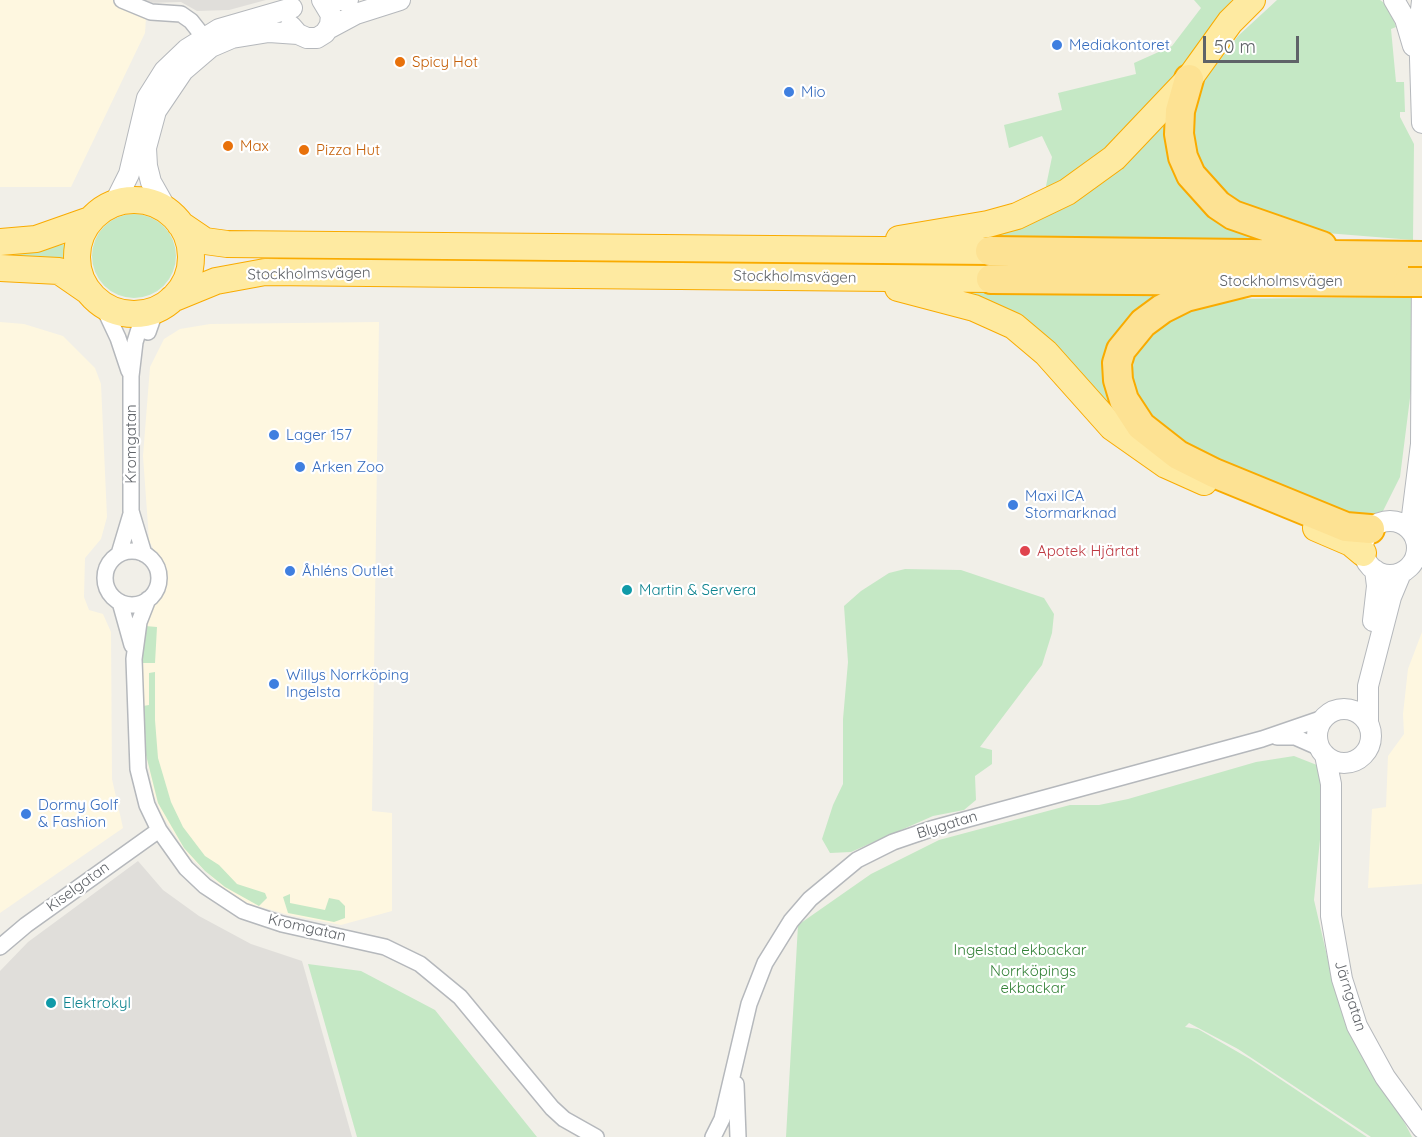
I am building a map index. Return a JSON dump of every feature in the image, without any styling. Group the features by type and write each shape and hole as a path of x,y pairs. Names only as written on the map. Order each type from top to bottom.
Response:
{"highway":[{"path":"814,250 914,237 987,224 1017,216 1066,192 1114,158 1189,79 1230,22 1252,0"},
{"path":"1189,79 1180,111 1179,134 1183,157 1191,175 1218,205 1240,218 1353,255"},
{"path":"0,242 36,239 90,220 114,204 125,201 147,202 174,218 186,234 190,257 185,280 157,307 124,313 95,297 59,271 0,268"},
{"name":"Stockholmsvägen","path":"174,218 205,241 227,244 814,250 991,265 1250,281 1416,268"},
{"path":"90,220 80,239 77,261 83,282 95,297"},
{"name":"Stockholmsvägen","path":"157,307 216,281 265,272 854,277 991,265 1353,255 1416,268"},
{"path":"854,277 949,301 997,317 1014,326 1046,353 1112,427 1166,465 1351,543 1374,543"},
{"path":"1250,281 1186,297 1162,309 1143,323 1121,350 1117,363 1118,380 1124,400 1141,426 1178,455 1223,477 1346,527 1374,543"}],"street":[{"path":"123,0 151,12 181,14 192,21 208,42"},
{"path":"322,0 332,15 328,29"},
{"path":"330,0 348,0"},
{"path":"174,218 155,190 147,166 148,135 165,96 208,42 247,34 279,32 317,38 328,29 356,14 400,0"},
{"path":"1394,0 1409,2 1417,0"},
{"path":"1394,0 1405,19 1420,72"},
{"path":"1422,1 1420,72 1422,123"},
{"path":"114,204 129,174 143,111 155,84 175,60 208,42 232,24 295,4"},
{"path":"295,4 290,22 298,34"},
{"path":"1374,543 1392,575 1401,573 1412,565 1417,553 1412,516 1421,444 1416,268"},
{"name":"Kromgatan","path":"95,297 118,338 131,376"},
{"name":"Kromgatan","path":"119,554 131,511 131,376 135,342 157,307"},
{"path":"1401,573 1391,597 1368,686 1366,713 1371,742 1358,760 1341,763 1323,751 1318,737 1320,726 1351,698 1361,669 1377,602 1374,543 1400,501 1407,480 1419,408"},
{"name":"Kromgatan","path":"131,511 144,554"},
{"path":"1374,543 1402,523 1413,532"},
{"path":"127,551 144,554 155,565 158,573 157,586 148,598 135,604 120,602 108,591 105,576 112,560 127,551"},
{"name":"Kromgatan","path":"148,598 139,622 134,659 138,769 147,805 171,849 198,880 243,911 282,924 385,947 427,968 460,997 552,1108 590,1136"},
{"name":"Kromgatan","path":"120,602 134,659"},
{"path":"1332,713 1355,712 1368,723"},
{"name":"Blygatan","path":"713,1137 722,1119 749,1004 776,943 810,899 857,860 893,842 931,829 1262,739 1332,713"},
{"name":"Blygatan","path":"1262,739 1295,737 1323,751"},
{"name":"Järngatan","path":"1323,751 1331,777 1330,894 1335,949 1357,1026 1385,1077 1422,1128"},
{"name":"Järngatan","path":"1331,846 1345,783 1358,760"},
{"name":"Kiselgatan","path":"0,946 159,830"},
{"name":"Blygatan","path":"738,1137 736,1096 739,1048"}],"shaded area":[{"path":"0,0 141,0 147,3 145,33 71,187 0,187"},
{"path":"141,0 266,0 229,10 197,11 181,2 147,3"},
{"path":"0,322 24,324 63,336 95,368 101,384 107,517 101,539 85,558 84,597 89,610 103,614 111,632 112,779 123,828 0,913"},
{"path":"379,322 372,811 392,813 392,911 341,925 289,915 247,903 221,886 188,855 162,815 154,795 145,750 142,705 143,639 150,605 164,591 164,563 156,555 149,540 143,456 150,367 164,339 180,329 210,324"},
{"path":"1422,632 1422,884 1368,888 1372,809 1386,807 1388,756 1404,734 1403,714 1408,669"},
{"path":"138,861 163,890 199,916 251,944 302,961 352,1137 0,1137 0,971 28,942"}],"green space":[{"path":"1194,0 1232,0 1201,42 1178,79 1105,157 1049,193 1046,186 1052,157 1042,136 1009,148 1004,125 1062,110 1058,93 1136,74 1134,63 1172,46 1201,8"},
{"path":"1277,0 1380,0 1390,7 1396,27 1391,29 1396,82 1404,82 1405,112 1400,112 1400,117 1414,144 1413,240 1326,233 1233,203 1208,180 1191,149 1188,116 1198,89 1238,36"},
{"path":"1173,106 1175,157 1282,240 979,236"},
{"path":"134,214 150,217 164,226 173,240 176,256 173,272 164,286 150,295 134,298 118,295 104,286 95,272 92,256 95,240 104,226 118,217"},
{"path":"70,243 69,264 0,258 0,252 28,252"},
{"path":"950,291 1173,294 1136,315 1124,417"},
{"path":"1412,297 1411,390 1400,477 1383,511 1366,516 1345,517 1202,454 1164,428 1140,404 1131,382 1135,354 1154,327 1180,307 1220,299"},
{"path":"905,569 961,570 1044,598 1054,614 1052,633 1042,665 980,747 992,750 992,764 975,776 976,800 964,810 933,816 851,852 830,853 822,839 833,805 843,784 843,719 848,662 844,606 861,591 889,573"},
{"path":"145,626 157,627 155,663 142,663"},
{"path":"155,672 158,758 171,802 183,827 205,856 219,865 237,884 265,893 267,898 259,906 225,887 205,871 184,848 158,803 146,755 143,706 149,705 149,673"},
{"name":"Norrköpings ekbackar","path":"1294,756 1327,769 1314,900 1334,986 1412,1137 1371,1137 1238,1049 1189,1023 1185,1027 1198,1029 1250,1059 1367,1137 786,1137 798,925 871,874 939,840 1070,805 1099,805 1128,799 1256,762"},
{"path":"290,894 290,903 325,910 329,898 339,900 345,906 345,918 334,922 288,913 283,897"},
{"path":"308,964 361,971 435,1010 537,1137 357,1137"}],"place":[{"name":"Mediakontoret","path":"1057,45"},
{"name":"Spicy Hot","path":"400,62"},
{"name":"Mio","path":"789,92"},
{"name":"Max","path":"228,146"},
{"name":"Pizza Hut","path":"304,150"},
{"name":"Lager 157","path":"274,435"},
{"name":"Arken Zoo","path":"300,467"},
{"name":"Maxi ICA Stormarknad","path":"1013,505"},
{"name":"Apotek Hjärtat","path":"1025,551"},
{"name":"Åhléns Outlet","path":"290,571"},
{"name":"Martin & Servera","path":"627,590"},
{"name":"Willys Norrköping Ingelsta","path":"274,684"},
{"name":"Dormy Golf & Fashion","path":"26,814"},
{"name":"Elektrokyl","path":"51,1003"}],"park label":[{"name":"Ingelstad ekbackar","path":"1020,950"}]}
